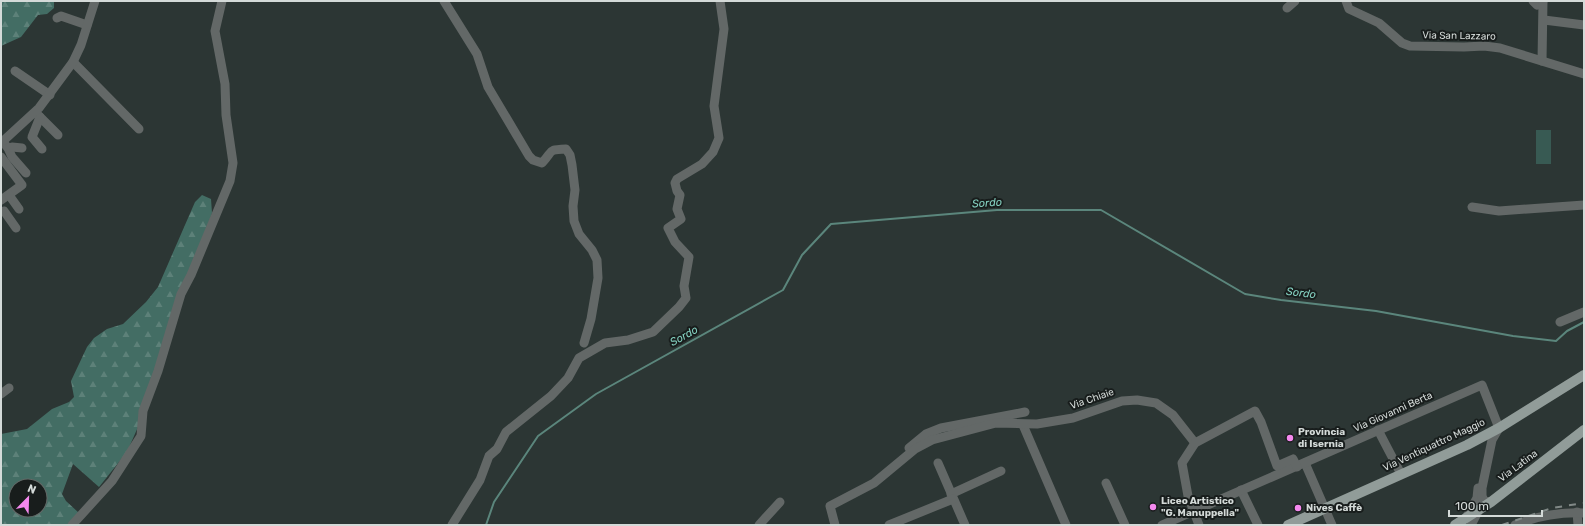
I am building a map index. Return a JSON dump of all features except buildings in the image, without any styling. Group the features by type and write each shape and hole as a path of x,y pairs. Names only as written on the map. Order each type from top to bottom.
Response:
{"main road":[{"name":"Via Ventiquattro Maggio","path":"1288,525 1467,445 1499,428 1584,375"},
{"name":"Via Latina","path":"1462,524 1480,508 1491,502 1584,430"}],"street":[{"path":"42,149 32,137 38,116 72,62 95,1"},
{"path":"72,525 112,482 141,436 143,411 158,371 181,294 191,275 230,181 233,164 226,115 225,84 215,31 222,1"},
{"path":"444,1 477,54 488,87 529,156 539,163 542,163 549,152 553,150 566,148 570,155 575,190 573,206 574,221 579,234 595,255 598,273 592,312 584,343"},
{"path":"452,525 480,480 490,456 497,449 506,432 551,396 568,378 579,358 605,343 628,340 653,332 679,307 686,298 684,286 689,258 675,242 668,228 682,219 677,209 680,195 677,191 675,183 677,179 702,164 713,152 719,138 714,106 724,29 720,1"},
{"path":"1287,8 1295,1"},
{"name":"Via San Lazzaro","path":"1346,1 1349,9 1379,23 1402,43 1419,46 1494,47 1584,74"},
{"path":"1539,2 1544,20 1542,61"},
{"path":"57,18 60,16 87,25"},
{"path":"1544,20 1584,25"},
{"path":"72,62 139,129"},
{"path":"15,71 50,95"},
{"path":"38,116 48,129"},
{"path":"38,116 58,135"},
{"path":"4,144 38,116"},
{"path":"4,144 22,148"},
{"path":"4,144 12,157 26,173"},
{"path":"1,157 22,185 1,200"},
{"path":"9,194 18,209"},
{"path":"1472,207 1499,211 1584,205"},
{"path":"2,209 16,228"},
{"path":"1560,322 1584,312"},
{"name":"Via Giovanni Berta","path":"1162,525 1193,510 1301,465 1482,385 1499,428"},
{"path":"1,394 9,388"},
{"name":"Via Chiaie","path":"900,460 932,440 953,434 996,424 1023,425 1050,422 1091,413 1122,401 1137,400 1156,403 1173,415 1195,443"},
{"path":"1199,525 1188,496 1182,463 1195,443 1255,411 1261,422 1277,466 1293,459 1301,465 1332,525"},
{"path":"836,525 830,506 874,483 900,460 902,454 926,434 941,428 1025,412"},
{"path":"1023,425 1066,525"},
{"path":"1491,502 1484,501 1482,496 1482,488 1492,440 1499,428"},
{"path":"1378,430 1401,474"},
{"path":"1462,524 1477,498 1486,447 1482,442 1467,445"},
{"path":"938,463 965,525"},
{"path":"889,525 952,496 1001,471"},
{"path":"1106,483 1125,525"},
{"path":"1241,490 1258,525"},
{"path":"759,525 780,502"},
{"path":"1515,525 1530,519 1568,512 1581,512 1578,525"}],"green space":[{"path":"1,1 54,1 54,8 47,14 38,15 21,37 1,46"},
{"path":"1536,130 1551,130 1551,164 1536,164"},
{"path":"202,195 211,199 212,213 138,427 127,452 99,487 73,464 62,494 66,501 79,513 68,525 1,525 1,434 27,429 52,409 69,402 74,397 71,381 87,347 94,338 107,329 123,324 146,302 158,287 195,202"}],"waterway":[{"name":"Sordo","path":"486,525 494,502 538,436 596,394 783,290 802,255 831,224 997,210 1101,210 1245,294 1281,300 1376,311 1513,336 1556,341 1567,331 1584,322"}],"railway":[{"path":"1502,525 1552,508 1584,503"}],"place":[{"name":"Provincia di Isernia","path":"1290,438"},
{"name":"Liceo Artistico \"G. Manuppella\"","path":"1153,507"},
{"name":"Nives Caffè","path":"1298,508"}]}
